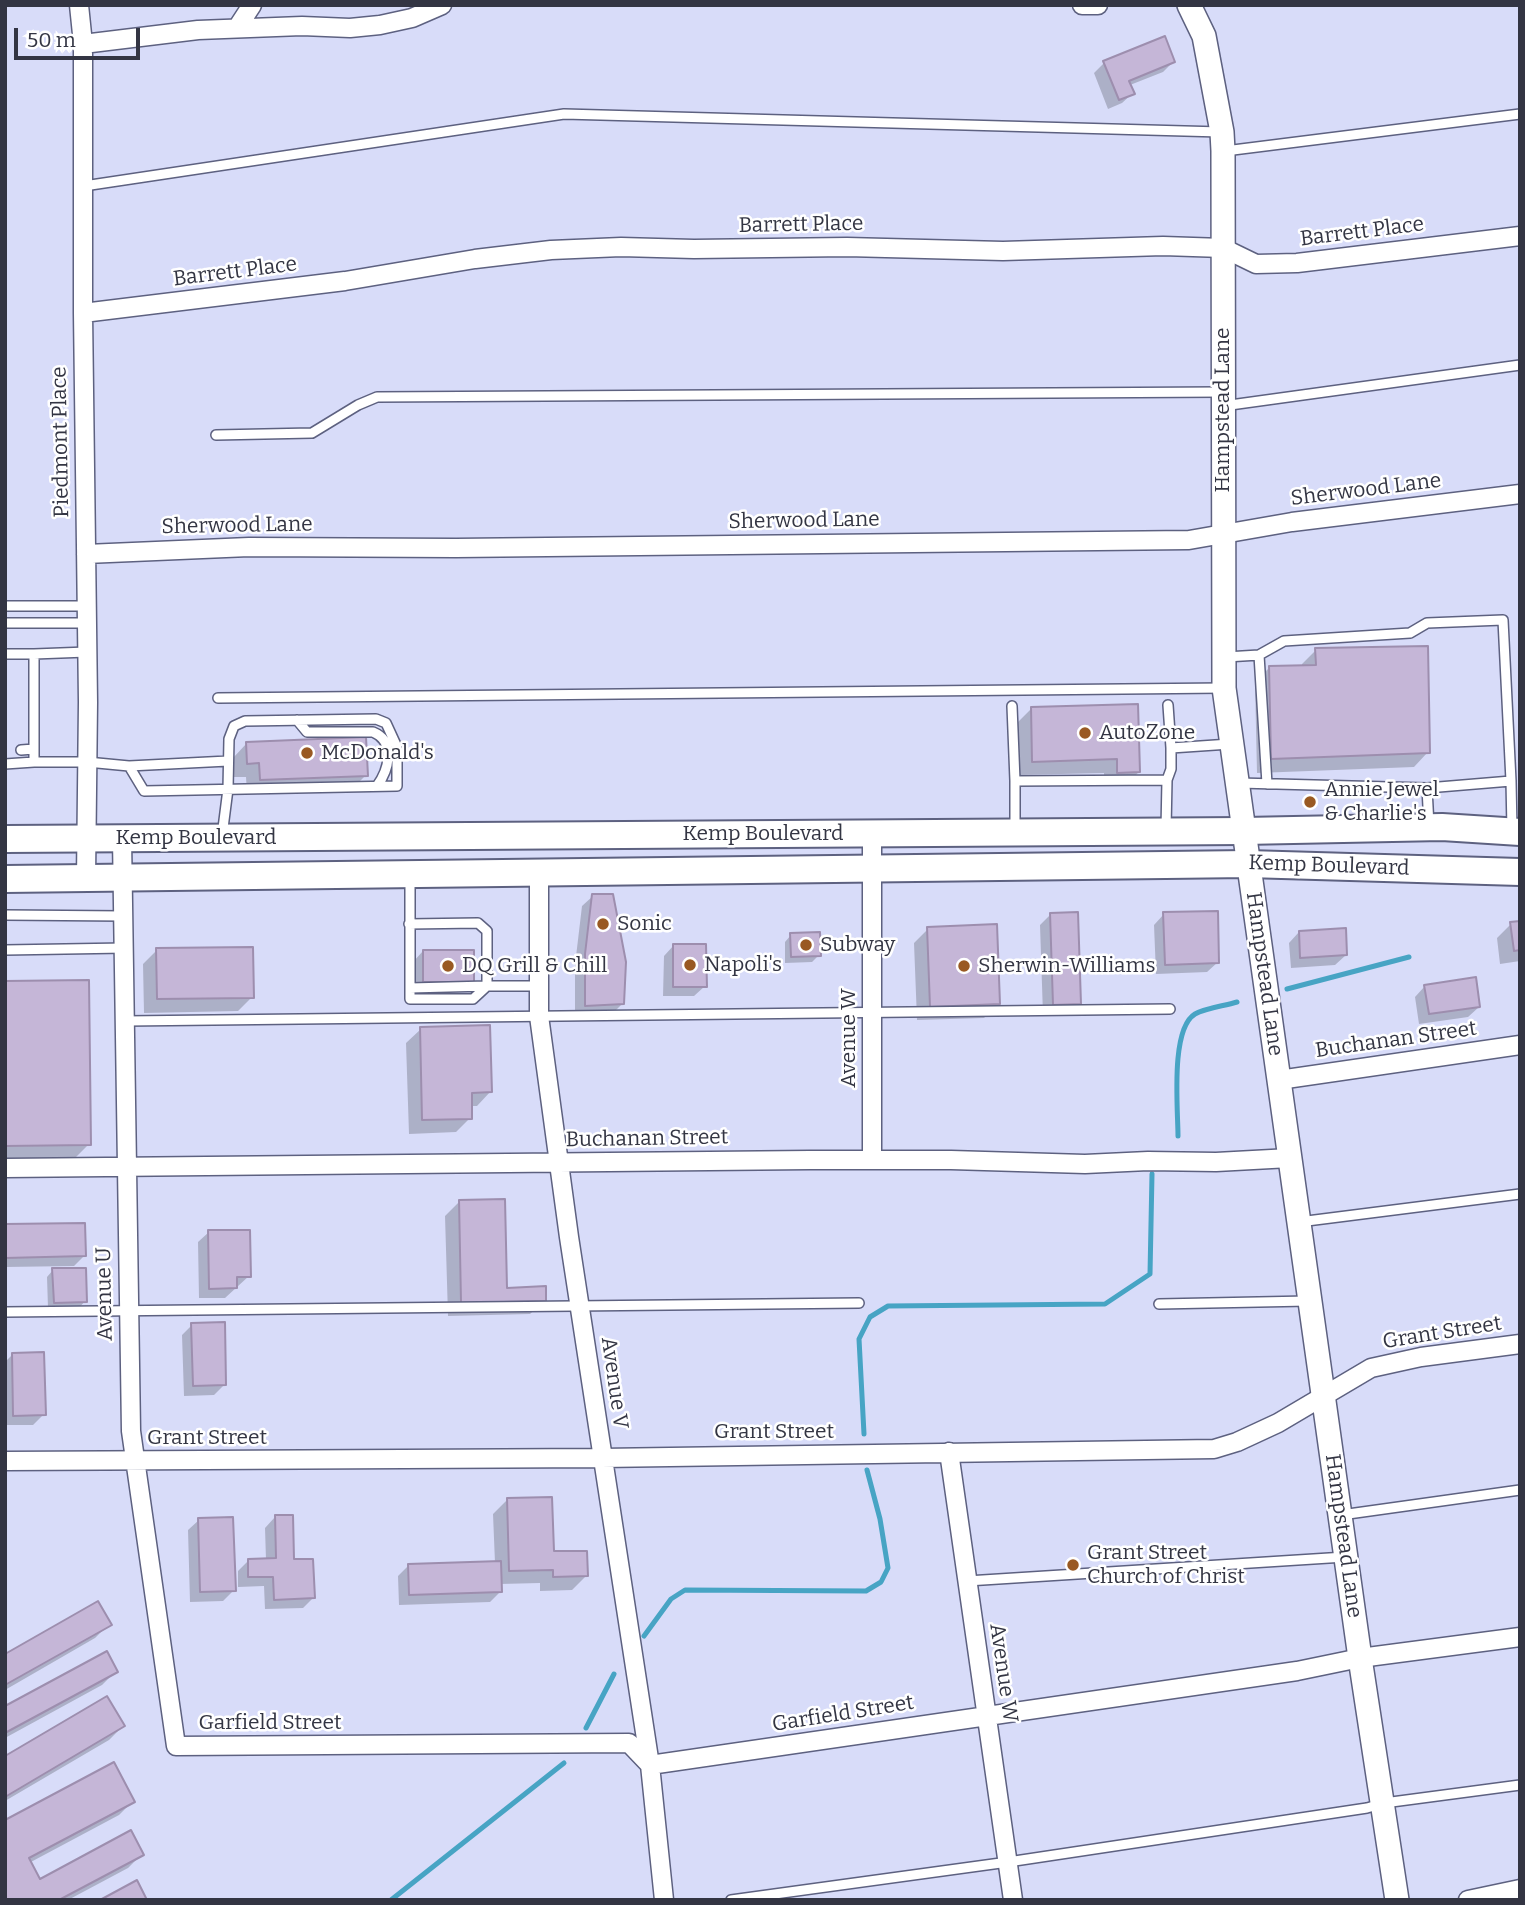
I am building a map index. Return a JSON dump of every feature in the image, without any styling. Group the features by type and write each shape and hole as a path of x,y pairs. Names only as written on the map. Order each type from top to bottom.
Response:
{"main road":[{"name":"Kemp Boulevard","path":"5,839 1429,828 1516,832"},
{"path":"539,872 540,835"},
{"name":"Kemp Boulevard","path":"5,879 1248,864 1520,872"}],"street":[{"name":"Piedmont Place","path":"79,5 83,44 86,878"},
{"path":"237,28 252,5"},
{"path":"83,44 198,30 370,26 412,18 442,5"},
{"path":"1082,5 1098,5"},
{"name":"Hampstead Lane","path":"1189,5 1204,36 1223,141 1224,688 1396,1900"},
{"name":"Barrett Place","path":"83,313 345,281 475,259 551,250 621,247 694,250 847,247 1003,251 1163,246 1223,248 1256,264 1297,263 1520,236"},
{"name":"Sherwood Lane","path":"86,554 248,547 484,548 1189,540 1292,522 1520,494"},
{"name":"Avenue W","path":"872,833 872,1160"},
{"name":"Avenue U","path":"122,838 131,1431 176,1746"},
{"name":"Avenue V","path":"539,872 539,1016 579,1307 650,1765 664,1900"},
{"name":"Buchanan Street","path":"1279,1080 1520,1045"},
{"name":"Buchanan Street","path":"5,1168 872,1160 1085,1164 1290,1158"},
{"name":"Grant Street","path":"5,1461 602,1458 1214,1449 1237,1442 1278,1423 1371,1368 1421,1357 1520,1344"},
{"name":"Avenue W","path":"949,1452 1013,1900"},
{"name":"Garfield Street","path":"176,1746 629,1743 650,1765 1284,1673 1360,1658 1520,1637"},
{"path":"1468,1900 1520,1889"}],"lane":[{"path":"84,186 564,114 1223,141 1520,114"},
{"path":"216,435 312,433 358,405 377,397 1223,399 1520,365"},
{"path":"5,606 86,614"},
{"path":"5,623 86,614"},
{"path":"1223,657 1259,655 1283,641 1410,633 1427,623 1503,620 1516,832"},
{"path":"5,654 87,652"},
{"path":"34,654 34,762"},
{"path":"1259,655 1267,784"},
{"path":"218,698 1224,688"},
{"path":"1166,830 1167,780 1171,769 1168,705"},
{"path":"1012,706 1016,833"},
{"path":"129,766 144,791 229,789 377,786 397,786 397,747 386,723 376,719 245,721 234,726 229,739 229,789 222,838"},
{"path":"297,720 307,732 373,732 380,735 388,751 388,766 386,774 377,786"},
{"path":"1171,748 1231,744"},
{"path":"21,750 34,749"},
{"path":"5,764 87,762 129,766 229,761"},
{"path":"1015,781 1167,780"},
{"path":"1237,783 1427,788 1511,781"},
{"path":"1427,788 1429,828"},
{"path":"410,874 410,999 473,999 487,986 539,986"},
{"path":"5,915 124,916"},
{"path":"409,924 478,923 487,932 487,986"},
{"path":"5,950 125,948"},
{"path":"126,1021 1170,1009"},
{"path":"1299,1222 1520,1195"},
{"path":"1159,1304 1310,1301"},
{"path":"5,1312 859,1303"},
{"path":"1341,1515 1520,1490"},
{"path":"967,1581 1347,1557"},
{"path":"731,1900 1008,1862 1367,1808 1384,1803 1520,1785"}],"building":[{"path":"1165,36 1175,62 1129,81 1135,94 1119,100 1103,61"},
{"path":"1428,646 1430,753 1271,759 1269,666 1316,665 1315,648"},
{"name":"AutoZone","path":"1138,704 1140,772 1117,773 1117,759 1032,762 1031,707"},
{"name":"McDonald's","path":"366,737 368,776 260,780 259,763 247,764 246,742"},
{"name":"Sonic","path":"592,894 613,894 626,962 624,1004 585,1006 585,954"},
{"path":"1218,911 1219,963 1165,965 1163,912"},
{"path":"1078,912 1081,1004 1053,1005 1050,913"},
{"path":"1520,921 1520,950 1514,951 1510,922"},
{"name":"Sherwin-Williams","path":"997,924 1000,1004 930,1007 927,927"},
{"path":"1346,928 1347,955 1300,958 1299,931"},
{"name":"Subway","path":"820,932 821,956 791,957 790,933"},
{"name":"Napoli's","path":"673,944 706,944 707,987 673,987"},
{"path":"253,947 254,998 157,999 156,948"},
{"name":"DQ Grill & Chill","path":"423,950 474,950 474,982 423,982"},
{"path":"1476,977 1480,1007 1429,1014 1424,985"},
{"path":"89,980 91,1145 5,1146 5,981"},
{"path":"490,1025 492,1092 472,1093 472,1119 422,1120 420,1027"},
{"path":"505,1199 507,1288 546,1286 546,1301 461,1303 459,1200"},
{"path":"85,1223 86,1256 5,1258 5,1224"},
{"path":"208,1230 250,1230 251,1277 237,1277 237,1288 209,1289"},
{"path":"52,1268 86,1268 87,1302 54,1303"},
{"path":"225,1322 226,1385 193,1386 191,1323"},
{"path":"44,1352 46,1415 13,1416 12,1353"},
{"path":"552,1497 554,1551 587,1551 588,1576 553,1577 553,1570 509,1571 507,1498"},
{"path":"275,1515 293,1515 294,1559 313,1559 315,1598 274,1600 273,1577 248,1577 248,1559 276,1558"},
{"path":"233,1517 236,1591 200,1592 198,1518"},
{"path":"501,1561 502,1592 409,1595 408,1564"},
{"path":"98,1601 112,1625 5,1685 5,1654"},
{"path":"107,1651 118,1672 5,1733 5,1706"},
{"path":"107,1696 125,1726 5,1797 5,1756"},
{"path":"114,1762 135,1802 29,1858 40,1879 131,1830 144,1855 59,1900 5,1900 5,1820"},
{"path":"137,1880 147,1900 100,1900"}],"waterway":[{"path":"1287,989 1409,957"},
{"path":"1178,1136 1177,1071 1187,1022 1199,1012 1237,1002"},
{"path":"864,1434 859,1339 870,1317 888,1306 1105,1304 1150,1274 1152,1174"},
{"path":"644,1636 671,1599 685,1590 866,1591 881,1582 888,1568 880,1519 867,1470"},
{"path":"586,1728 614,1674"},
{"path":"391,1900 564,1763"}],"place":[{"name":"AutoZone","path":"1085,733"},
{"name":"McDonald's","path":"307,753"},
{"name":"Annie Jewel & Charlie's","path":"1310,802"},
{"name":"Sonic","path":"603,924"},
{"name":"Subway","path":"806,945"},
{"name":"Napoli's","path":"690,965"},
{"name":"DQ Grill & Chill","path":"448,966"},
{"name":"Sherwin-Williams","path":"964,966"},
{"name":"Grant Street Church of Christ","path":"1073,1565"}]}
